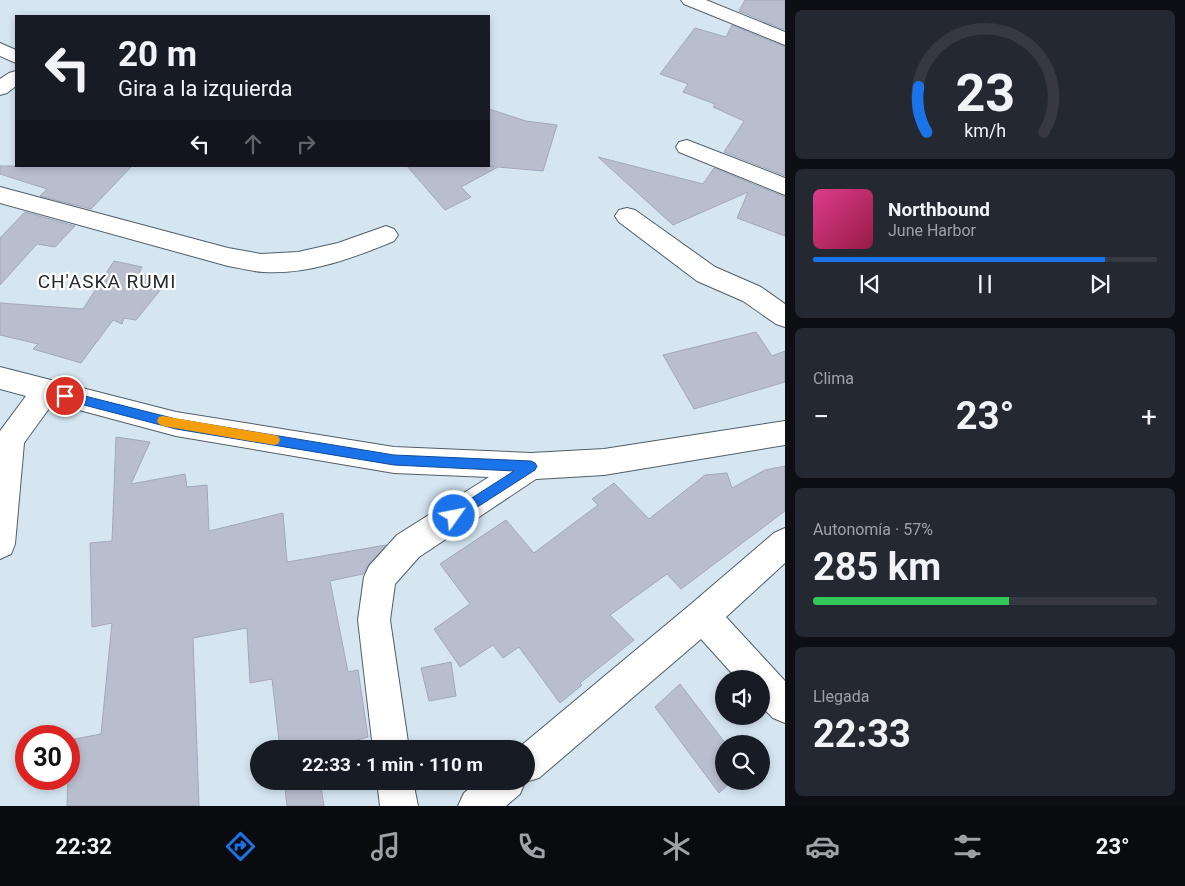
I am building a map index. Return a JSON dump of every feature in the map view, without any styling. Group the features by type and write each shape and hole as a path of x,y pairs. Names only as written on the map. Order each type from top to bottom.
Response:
{"street":[{"path":"690,0 785,39"},
{"path":"0,49 15,56"},
{"path":"0,88 15,78"},
{"path":"688,147 785,187"},
{"path":"0,196 228,257 266,263 306,260 334,254 386,235"},
{"path":"627,216 706,274 752,294 785,317"},
{"path":"0,378 176,424 394,460 531,466 604,462 785,432"},
{"path":"0,399 46,391"},
{"path":"0,544 10,440 46,391"},
{"path":"390,740 374,620 380,577 408,546 531,466"},
{"path":"535,757 703,616 785,543"},
{"path":"703,616 753,670"},
{"path":"770,689 785,706"},
{"path":"396,790 399,806"},
{"path":"477,806 496,790"}],"building":[{"path":"745,0 785,0 785,30 739,11"},
{"path":"732,25 785,47 785,176 724,152 744,121 713,107 715,104 683,92 688,84 660,74 695,28 726,37"},
{"path":"490,109 526,121 557,125 543,171 498,167 461,187 471,197 445,210 408,167 490,167"},
{"path":"598,157 703,184 714,168 785,197 785,236 737,218 748,192 673,225"},
{"path":"0,166 131,167 91,209 40,196 47,189 0,174"},
{"path":"25,212 75,226 55,247 37,244 0,285 0,238"},
{"path":"114,261 142,267 139,273 166,283 136,320 124,318 122,324 113,320 81,363 33,349 38,344 0,335 0,303 83,309"},
{"path":"756,332 772,356 785,351 785,382 694,409 663,355"},
{"path":"116,437 150,442 131,484 185,474 187,487 207,485 209,531 283,513 287,562 386,545 368,565 363,574 330,581 348,672 358,670 368,737 358,740 279,740 272,679 250,683 247,628 193,638 199,806 67,806 67,790 80,790 80,738 101,734 112,623 92,627 90,543 112,541"},
{"path":"785,466 785,511 681,589 667,574 610,615 634,640 580,683 582,685 560,703 519,647 503,658 493,645 460,667 434,629 470,604 440,564 506,520 534,553 598,505 592,499 614,483 649,519 705,475 727,473 732,488 765,470"},
{"path":"451,662 456,696 429,701 421,668"},
{"path":"680,684 719,735 715,735 715,788 655,707"},
{"path":"285,790 321,790 324,806 287,806"}],"slow traffic":[{"path":"163,421 274,440"}],"district":[{"name":"CH'ASKA RUMI","path":"107,281"}],"route":[{"path":"65,396 176,424 394,460 531,466 454,516"}]}
